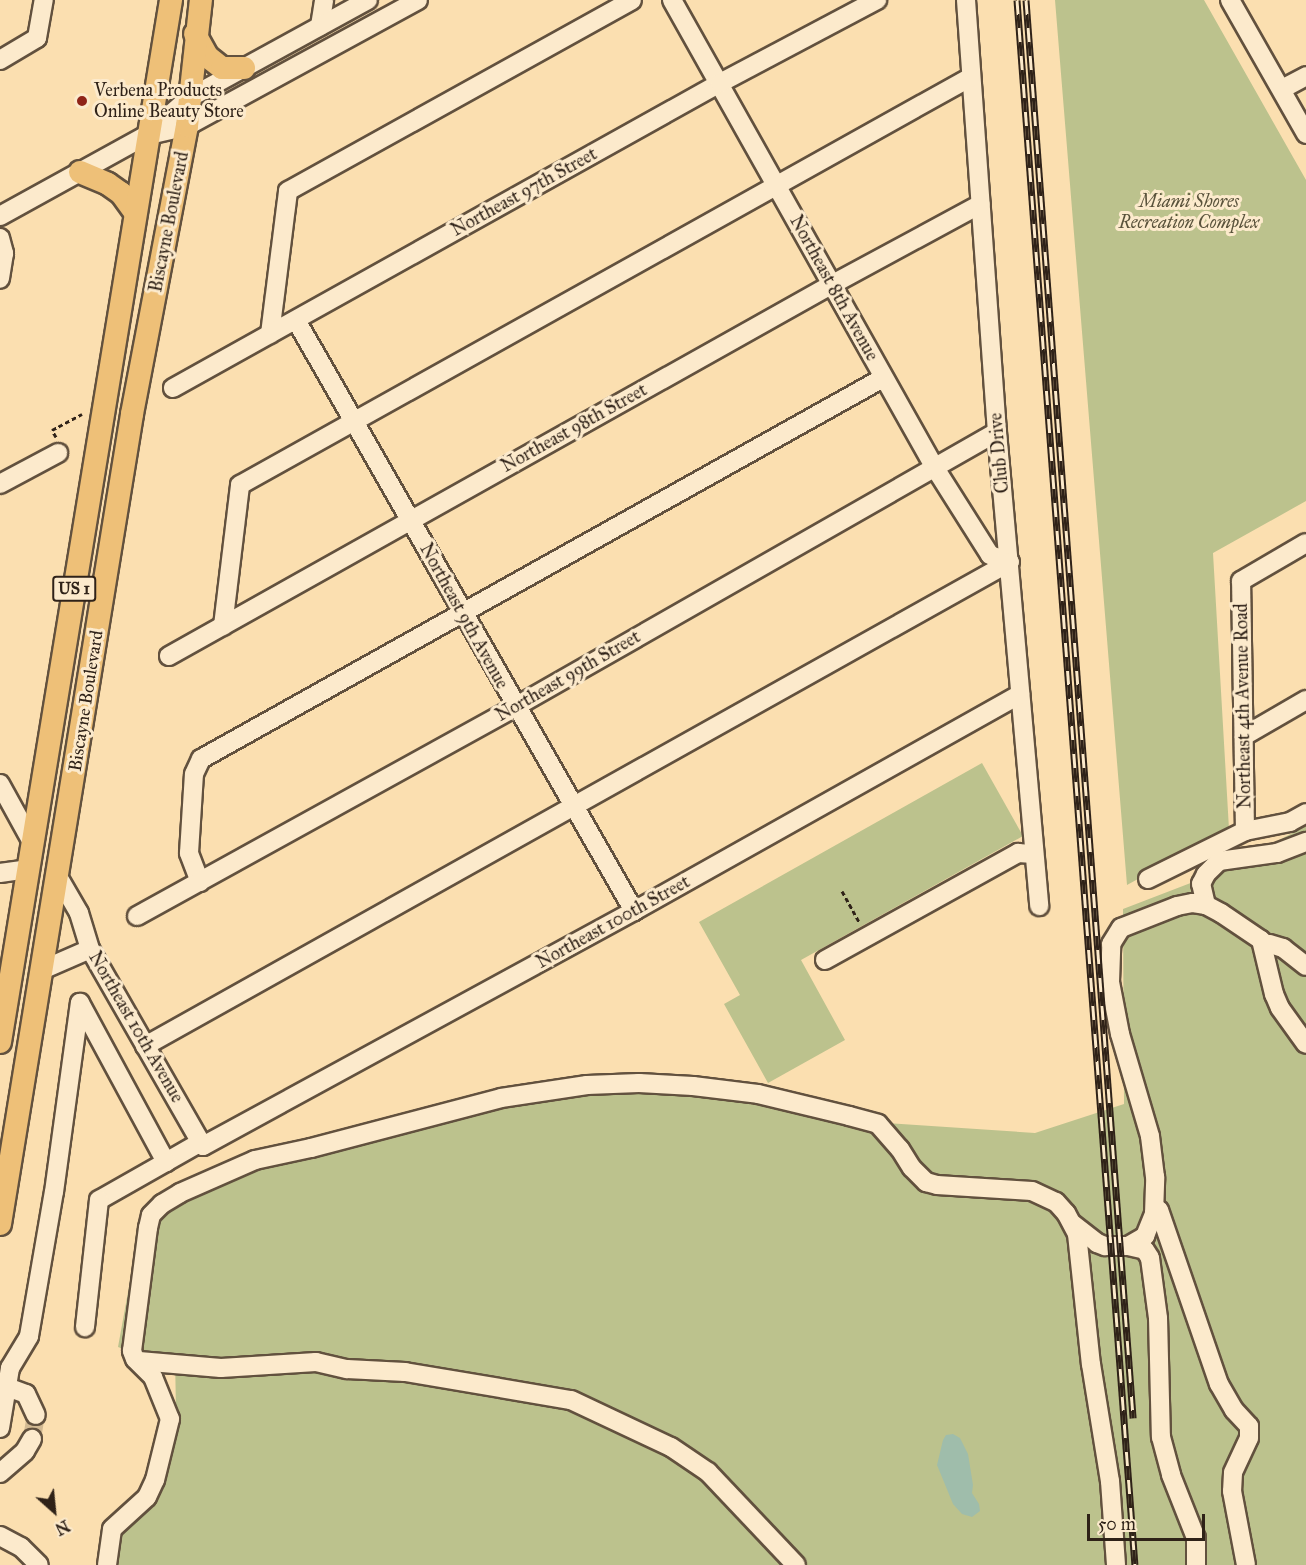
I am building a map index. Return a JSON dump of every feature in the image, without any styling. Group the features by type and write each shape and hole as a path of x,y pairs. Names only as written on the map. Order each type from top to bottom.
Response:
{"main road":[{"name":"Biscayne Boulevard","path":"0,1042 147,135 171,0"},
{"name":"Biscayne Boulevard","path":"0,1224 132,414 187,126 195,34 201,0"},
{"path":"195,34 208,57 222,68 244,68"},
{"path":"80,172 108,184 121,193 135,212"}],"street":[{"path":"0,60 37,38 45,0"},
{"path":"320,26 324,0"},
{"path":"0,216 147,135 189,98 368,0"},
{"path":"147,135 187,126 418,0"},
{"path":"270,334 288,191 632,0"},
{"name":"Northeast 8th Avenue","path":"672,0 934,468 990,555 1010,562"},
{"name":"Northeast 97th Street","path":"174,388 720,83 878,0"},
{"name":"Club Drive","path":"966,0 997,432 1039,906"},
{"path":"1230,0 1306,134"},
{"path":"1282,89 1306,76"},
{"path":"223,626 240,486 971,77"},
{"name":"Northeast 98th Street","path":"169,656 831,285 981,204"},
{"path":"0,238 4,253 0,279"},
{"name":"Northeast 9th Avenue","path":"296,320 515,707 634,911"},
{"path":"200,882 191,864 189,853 194,774 201,759 883,378"},
{"name":"Northeast 99th Street","path":"137,915 515,707 997,432"},
{"path":"0,484 58,453"},
{"name":"Northeast 4th Avenue Road","path":"1245,831 1241,580 1306,543"},
{"path":"145,1046 1010,562"},
{"name":"Northeast 100th Street","path":"85,1327 99,1200 634,911 1020,694"},
{"path":"1244,736 1306,700"},
{"path":"0,784 32,842"},
{"path":"1148,879 1245,831 1290,822 1306,813"},
{"path":"1206,905 1201,884 1219,861 1277,853 1306,842"},
{"path":"825,960 1018,854 1034,854"},
{"path":"0,873 28,869"},
{"name":"Northeast 10th Avenue","path":"57,875 79,913 90,949 202,1144"},
{"path":"1246,1565 1232,1491 1233,1473 1249,1438 1249,1426 1234,1410 1219,1384 1156,1208 1150,1136 1120,1034 1110,982 1111,944 1116,934 1130,923 1177,906 1193,903 1206,905 1261,940 1274,994 1280,1008 1306,1044"},
{"path":"1264,950 1270,944 1283,948 1306,966"},
{"path":"42,970 90,949"},
{"path":"0,1428 7,1387 5,1367 29,1336 54,1192 80,1003 166,1162"},
{"path":"107,1565 112,1529 147,1497 155,1480 170,1419 153,1377 133,1356 132,1346 148,1228 151,1215 162,1204 180,1193 255,1160 311,1148 526,1092 587,1085 657,1083 705,1087 782,1099 878,1124 900,1149 912,1168 926,1182 938,1185 1032,1191 1056,1202 1073,1224 1097,1243 1105,1246 1128,1246 1145,1250 1150,1258 1154,1274 1158,1318 1161,1437 1171,1475 1196,1539 1196,1565"},
{"path":"1128,1246 1145,1236 1156,1208"},
{"path":"1073,1224 1080,1251 1091,1364 1110,1481 1116,1565"},
{"path":"139,1361 221,1368 316,1362 347,1369 405,1372 571,1400 671,1447 708,1472 796,1565"},
{"path":"7,1387 26,1394 36,1415"},
{"path":"0,1473 26,1451 32,1439"},
{"path":"0,1536 21,1547 39,1565"}],"path":[{"path":"58,453 60,445 52,430 82,414"},
{"path":"842,891 868,937"}],"green space":[{"name":"Miami Shores Recreation Complex","path":"1055,0 1204,0 1306,180 1306,501 1213,553 1229,829 1127,885"},
{"path":"982,763 1023,836 801,960 845,1040 768,1083 724,1004 740,995 699,922"},
{"path":"1306,826 1306,1565 111,1565 115,1538 157,1496 168,1467 176,1412 175,1356 140,1355 118,1347 142,1215 185,1186 599,1080 856,1121 1035,1133 1124,1104 1123,909 1214,874"}],"shaded area":[{"path":"953,1434 960,1438 968,1454 973,1485 972,1493 979,1504 980,1511 972,1517 962,1514 953,1504 937,1465 943,1440 946,1435"}],"tunnel":[{"path":"32,1439 36,1415"}],"railway":[{"path":"1017,0 1135,1565"},
{"path":"1026,0 1133,1418"}],"place":[{"name":"Verbena Products Online Beauty Store","path":"82,101"}]}
